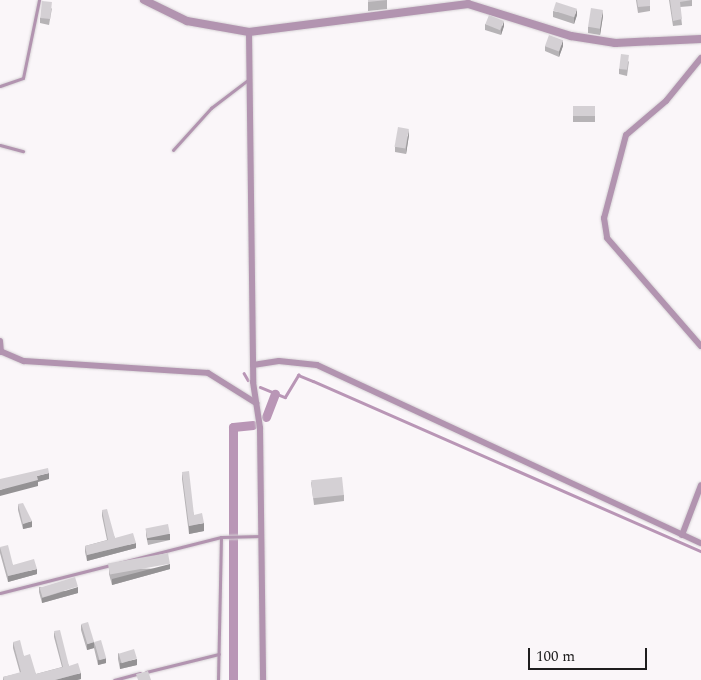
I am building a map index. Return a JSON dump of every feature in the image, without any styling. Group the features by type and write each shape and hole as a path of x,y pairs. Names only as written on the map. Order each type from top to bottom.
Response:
{"street":[{"path":"144,0 187,21 249,32 468,4"},
{"path":"458,0 571,36 615,43 701,39"},
{"path":"249,32 253,365 262,536 263,680"},
{"path":"701,58 666,101 626,135 604,218 607,238 701,346"},
{"path":"0,340 0,351 24,361 208,373 256,403"},
{"path":"253,365 279,361 317,365 682,535 701,542"},
{"path":"682,535 701,485"}],"lane":[{"path":"0,86 23,78 39,0"},
{"path":"173,150 210,108 249,78"},
{"path":"0,145 23,151"},
{"path":"0,593 221,537 262,536"},
{"path":"218,680 221,537"},
{"path":"114,680 219,654"}],"building":[{"path":"368,0 387,0 368,2"},
{"path":"637,0 650,0 650,6 638,7"},
{"path":"670,0 692,0 680,2 682,19 673,21"},
{"path":"42,1 52,2 50,19 40,18"},
{"path":"556,2 577,9 574,17 553,11"},
{"path":"591,8 603,10 600,29 588,27"},
{"path":"489,15 504,21 500,30 485,24"},
{"path":"549,35 563,40 559,51 545,46"},
{"path":"621,54 629,55 627,70 619,69"},
{"path":"573,106 595,106 595,116 573,116"},
{"path":"398,127 409,129 405,149 395,147"},
{"path":"48,468 49,473 37,476 38,480 0,490 0,479"},
{"path":"189,471 194,515 202,513 204,523 189,526 182,472"},
{"path":"342,477 344,495 313,498 311,480"},
{"path":"23,503 32,521 23,524 18,504"},
{"path":"107,509 115,538 133,533 136,543 87,555 85,546 108,540 102,510"},
{"path":"168,524 170,534 147,538 145,528"},
{"path":"8,545 13,565 34,559 37,569 8,576 0,547"},
{"path":"168,553 170,564 110,574 108,564"},
{"path":"75,577 78,587 43,597 40,588"},
{"path":"88,622 94,642 87,644 81,624"},
{"path":"60,630 69,666 78,663 81,673 55,680 4,680 3,677 21,672 13,642 20,640 24,656 30,654 36,674 63,667 54,631"},
{"path":"101,640 106,658 100,660 94,642"},
{"path":"134,649 137,659 122,663 119,654"},
{"path":"148,671 151,680 138,680 136,674"}],"waterway":[{"path":"244,373 248,380"},
{"path":"260,387 285,397 298,375 701,551"},
{"path":"266,417 275,394"},
{"path":"233,680 233,427 253,425"}]}
